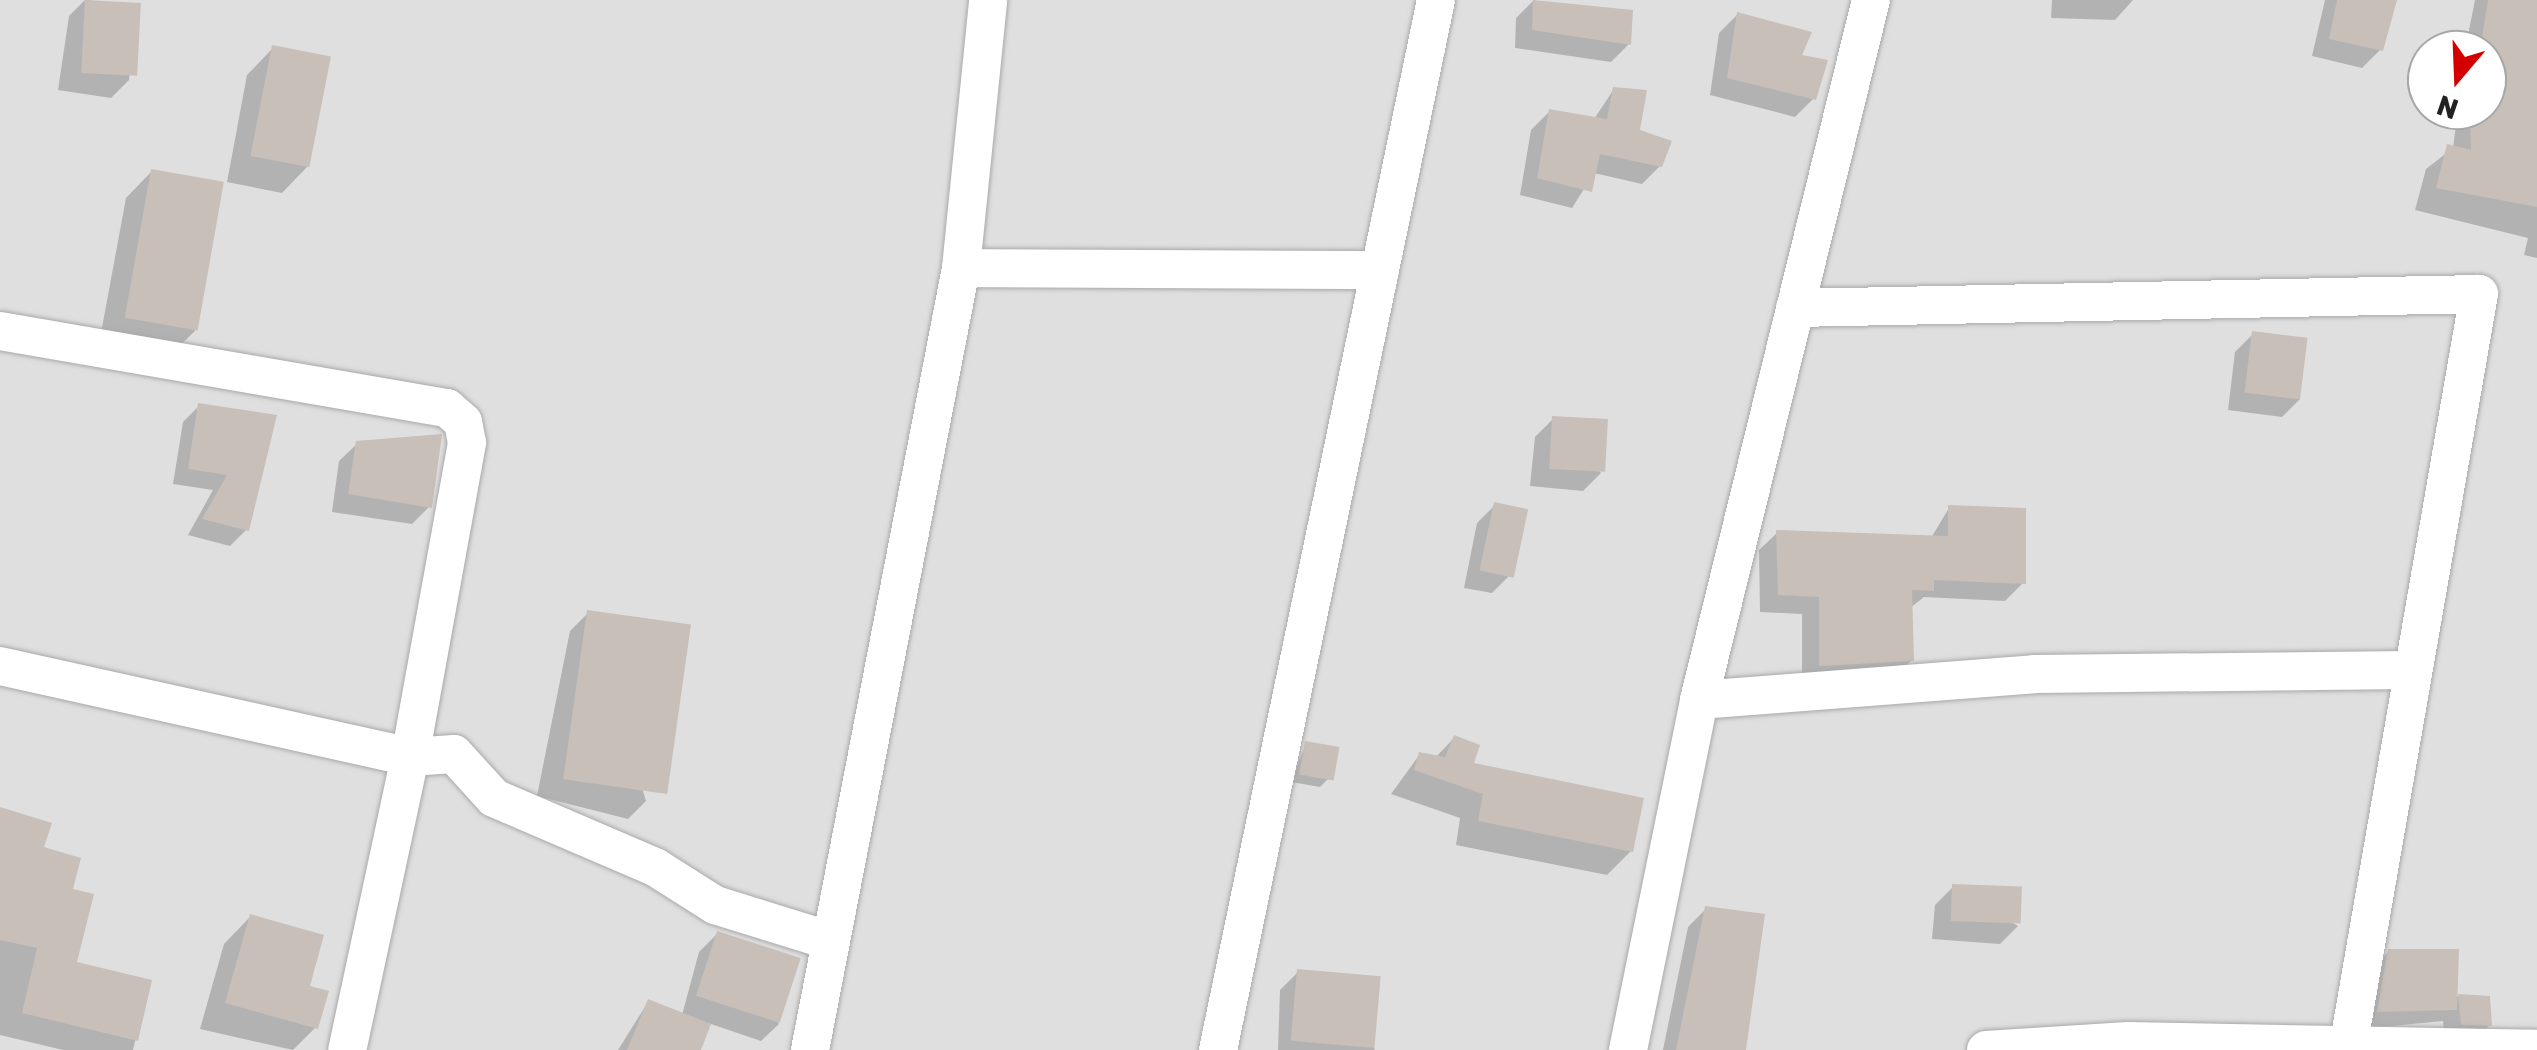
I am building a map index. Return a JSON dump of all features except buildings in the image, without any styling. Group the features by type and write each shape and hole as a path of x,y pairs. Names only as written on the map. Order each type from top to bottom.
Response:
{"street":[{"path":"810,1050 960,268 988,0"},
{"path":"1218,1050 1436,0"},
{"path":"1628,1050 1699,700 1870,0"},
{"path":"960,268 1380,270"},
{"path":"1795,308 2479,294 2408,670 2348,1048"},
{"path":"0,331 447,408 463,422 467,443 410,756 347,1050"},
{"path":"0,666 410,756 454,754 494,798 655,867 714,905 830,941"},
{"path":"1699,700 2034,674 2408,670"},
{"path":"2002,1049 2537,1048"}],"shaded area":[{"path":"0,0 2537,0 2537,1050 0,1050"}]}
